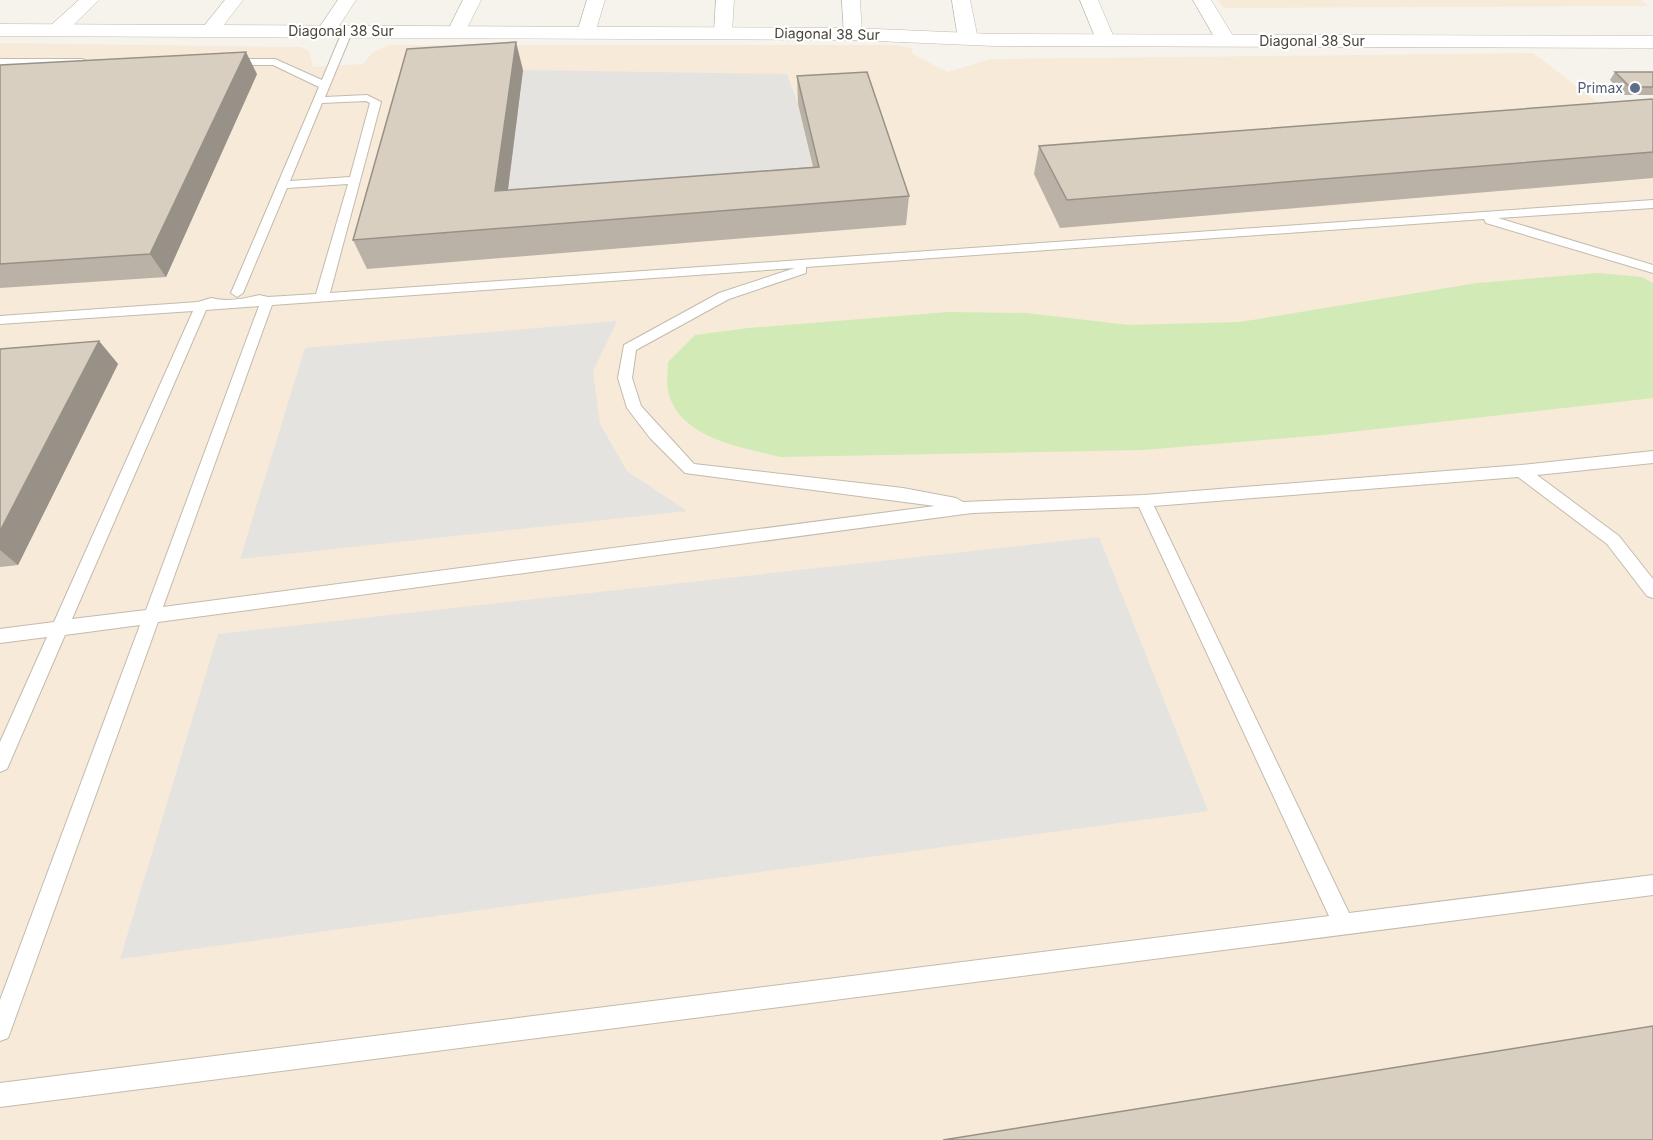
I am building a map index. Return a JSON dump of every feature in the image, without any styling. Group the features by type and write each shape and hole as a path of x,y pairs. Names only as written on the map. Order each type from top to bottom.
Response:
{"street":[{"path":"57,30 90,0"},
{"path":"209,31 234,0"},
{"path":"326,31 347,0"},
{"path":"456,32 472,0"},
{"path":"586,33 596,0"},
{"path":"723,33 725,0"},
{"path":"851,0 853,34"},
{"path":"961,0 968,39"},
{"path":"1089,0 1105,40"},
{"path":"1202,0 1226,40"},
{"name":"Diagonal 38 Sur","path":"0,30 723,33 853,34 968,39 1653,42"}],"lane":[{"path":"237,293 347,32"},
{"path":"0,62 96,62"},
{"path":"215,62 275,62 325,86"},
{"path":"318,100 368,98 376,102 322,297"},
{"path":"282,185 353,180"},
{"path":"0,320 1653,204"},
{"path":"1477,216 1653,269"},
{"path":"826,262 724,296 629,348 625,378 634,408 655,434 690,469 903,494 972,507"},
{"path":"0,763 202,305 237,293 267,301"},
{"path":"0,1030 267,301"},
{"path":"0,636 59,630 972,507 1144,501 1521,471 1653,457"},
{"path":"1521,471 1614,540 1653,591"},
{"path":"1144,501 1344,925"},
{"path":"0,1095 1653,885"}],"shaded area":[{"path":"1218,0 1641,0 1649,6 1223,8"},
{"path":"0,43 300,47 309,51 313,67 363,64 372,53 388,45 896,45 911,48 913,54 947,72 991,59 1533,53 1653,145 1653,1140 0,1140"},
{"path":"523,70 787,74 798,104 819,196 504,220"},
{"path":"617,321 593,371 600,424 627,471 687,511 240,559 305,348"},
{"path":"1099,537 1208,811 120,959 218,634"}],"green space":[{"path":"1598,273 1642,277 1653,283 1653,398 1323,435 1143,450 780,457 732,445 700,431 686,422 676,410 669,395 668,362 695,335 748,328 948,312 1026,313 1129,325 1240,322 1477,283"}],"building":[{"path":"516,42 495,191 819,167 797,76 867,72 909,196 353,240 407,49"},
{"path":"246,52 150,254 0,264 0,65"},
{"path":"1615,72 1653,72 1653,87 1630,87"},
{"path":"1652,99 1653,152 1067,200 1039,146"},
{"path":"99,341 0,531 0,349"},
{"path":"1653,1026 1653,1140 943,1140"}],"place":[{"name":"Primax","path":"1635,88"}]}
